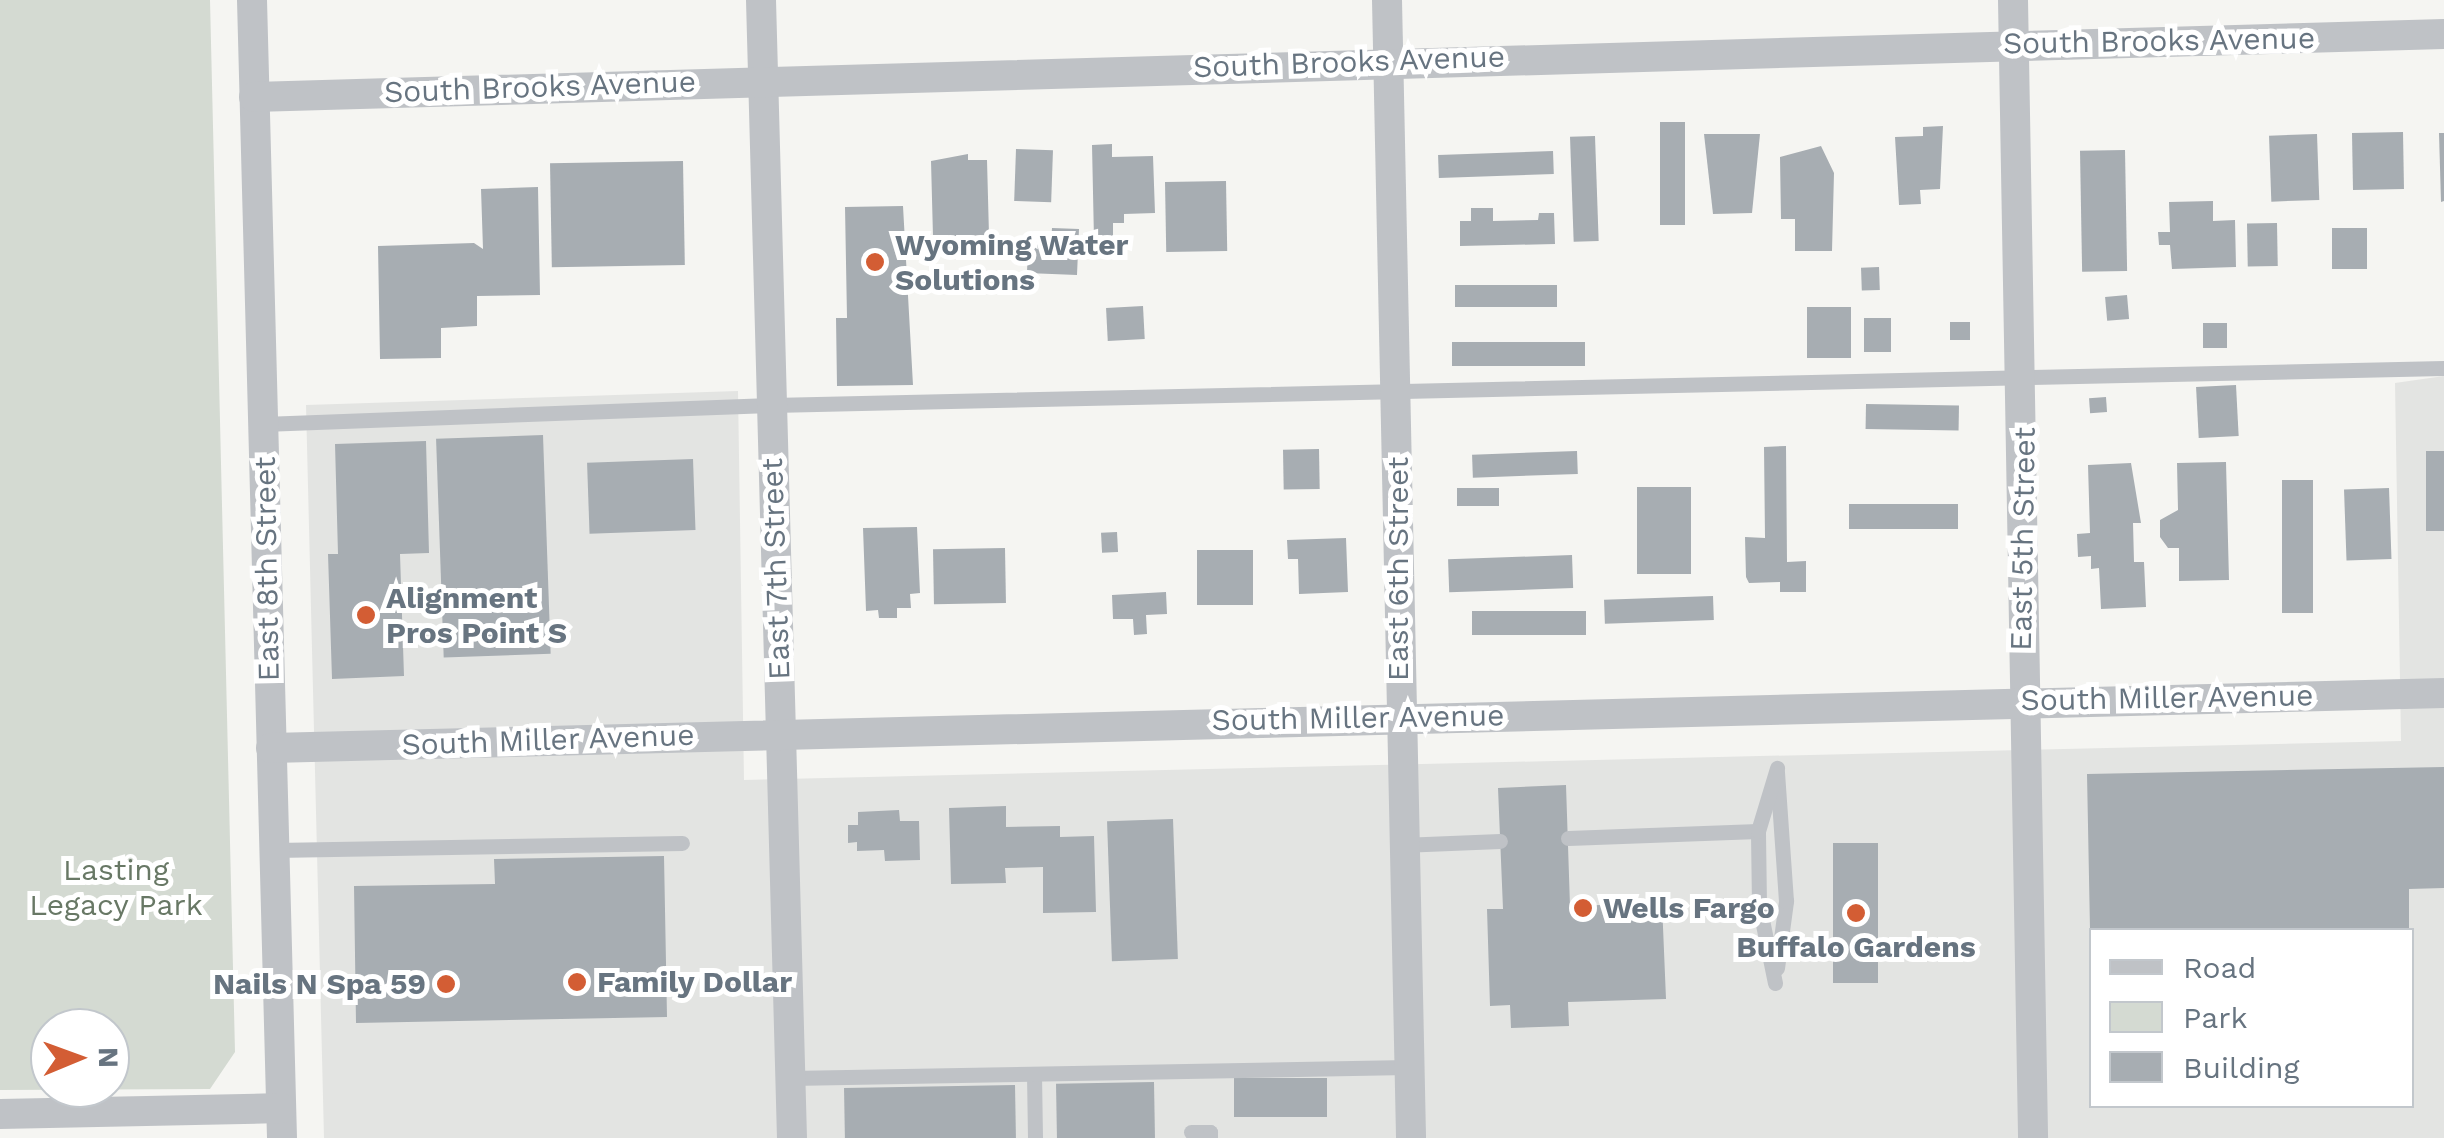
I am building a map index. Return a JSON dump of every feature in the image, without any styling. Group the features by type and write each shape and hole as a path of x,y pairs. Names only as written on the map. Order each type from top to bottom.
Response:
{"street":[{"name":"East 8th Street","path":"252,0 281,1123"},
{"name":"East 7th Street","path":"760,0 792,1138"},
{"name":"East 6th Street","path":"1387,0 1399,390 1398,717 1411,1138"},
{"name":"East 5th Street","path":"2013,0 2024,376 2021,700 2033,1138"},
{"name":"South Brooks Avenue","path":"254,97 1389,60 2444,34"},
{"name":"South Miller Avenue","path":"272,748 2021,700 2444,693"},
{"path":"0,1114 281,1123"}],"lane":[{"path":"263,424 772,405 2444,368"},
{"path":"1776,768 1786,901 1774,983 1760,905 1758,831 1776,768"},
{"path":"1568,838 1758,831"},
{"path":"1401,845 1500,841"},
{"path":"274,850 682,843"},
{"path":"790,1078 1408,1067"},
{"path":"1034,1074 1035,1138"},
{"path":"1191,1132 1210,1132 1210,1138"}],"shaded area":[{"path":"2444,376 2444,1138 324,1138 306,405 738,391 744,780 2401,741 2395,383"}],"green space":[{"name":"Lasting Legacy Park","path":"0,0 210,0 235,1052 210,1089 130,1089 130,1008 30,1008 30,1090 0,1090"}],"building":[{"path":"1660,122 1685,122 1685,225 1660,225"},
{"path":"1943,126 1940,189 1920,190 1921,204 1899,205 1895,137 1923,136 1923,127"},
{"path":"2403,132 2404,189 2353,190 2352,133"},
{"path":"2439,133 2444,133 2441,202"},
{"path":"1704,134 1760,134 1752,213 1713,214"},
{"path":"2317,134 2319,200 2271,202 2269,136"},
{"path":"1595,136 1599,241 1574,242 1570,137"},
{"path":"1112,144 1112,157 1153,156 1155,213 1124,214 1124,223 1113,223 1113,239 1094,240 1092,145"},
{"path":"1821,146 1834,173 1832,251 1795,251 1795,219 1781,219 1780,157"},
{"path":"1016,149 1053,150 1051,202 1014,201"},
{"path":"2125,150 2127,271 2082,272 2080,151"},
{"path":"1553,151 1554,174 1439,178 1438,155"},
{"path":"968,154 968,160 987,160 989,235 933,237 931,161"},
{"path":"683,161 685,265 552,267 550,163"},
{"path":"1226,181 1227,251 1166,252 1165,182"},
{"path":"538,187 540,295 477,296 477,326 441,328 441,358 380,359 378,246 474,243 483,249 481,189"},
{"path":"2213,201 2213,221 2235,220 2236,267 2172,269 2170,245 2159,245 2158,232 2170,232 2169,202"},
{"name":"Wyoming Water Solutions","path":"903,206 913,385 837,386 836,318 847,318 845,207"},
{"path":"1471,208 1493,208 1493,221 1538,220 1539,213 1554,213 1555,244 1460,246 1460,221 1471,221"},
{"path":"2277,223 2278,266 2248,267 2247,224"},
{"path":"1052,228 1079,229 1077,275 1027,273 1028,241 1051,242"},
{"path":"2332,228 2367,228 2367,269 2332,269"},
{"path":"1879,267 1880,290 1862,291 1861,268"},
{"path":"1455,285 1557,285 1557,307 1455,307"},
{"path":"2127,295 2129,319 2107,321 2105,297"},
{"path":"1143,306 1145,339 1108,341 1106,308"},
{"path":"1807,307 1851,307 1851,358 1807,358"},
{"path":"1864,318 1891,318 1891,352 1864,352"},
{"path":"1950,322 1970,322 1970,340 1950,340"},
{"path":"2203,323 2227,323 2227,348 2203,348"},
{"path":"1452,342 1585,342 1585,366 1452,366"},
{"path":"2236,385 2239,436 2199,438 2196,387"},
{"path":"2106,397 2107,412 2090,413 2089,398"},
{"path":"1866,404 1959,406 1959,431 1866,429"},
{"path":"543,435 551,654 444,658 436,439"},
{"name":"Alignment Pros Point S","path":"426,441 429,553 400,554 404,676 332,679 328,554 338,554 335,444"},
{"path":"1786,446 1787,562 1806,561 1806,592 1780,592 1780,582 1749,583 1746,577 1745,537 1765,538 1764,447"},
{"path":"1319,449 1320,489 1284,490 1283,450"},
{"path":"1577,451 1578,474 1473,478 1472,455"},
{"path":"2426,451 2444,451 2444,531 2426,531"},
{"path":"693,459 695,530 590,534 587,463"},
{"path":"2226,462 2229,580 2179,581 2179,548 2168,548 2160,537 2160,520 2178,510 2177,463"},
{"path":"2131,463 2141,523 2133,523 2134,562 2144,562 2146,607 2101,609 2099,568 2091,569 2091,556 2078,557 2077,534 2090,533 2088,465"},
{"path":"2282,480 2313,480 2313,613 2282,613"},
{"path":"1637,487 1691,487 1691,574 1637,574"},
{"path":"1457,488 1499,488 1499,506 1457,506"},
{"path":"2389,488 2391,559 2347,561 2344,490"},
{"path":"1849,504 1958,504 1958,529 1849,529"},
{"path":"917,527 920,593 910,594 911,608 897,608 897,618 879,618 878,610 866,611 863,528"},
{"path":"1117,532 1118,552 1102,553 1101,533"},
{"path":"1346,538 1348,592 1299,594 1298,559 1288,559 1287,540"},
{"path":"1005,548 1006,603 934,604 933,549"},
{"path":"1197,550 1253,550 1253,605 1197,605"},
{"path":"1572,555 1573,588 1449,592 1448,559"},
{"path":"1166,592 1167,614 1146,615 1147,634 1134,635 1133,619 1113,619 1112,595"},
{"path":"1713,596 1714,620 1605,624 1604,600"},
{"path":"1472,611 1586,611 1586,635 1472,635"},
{"path":"2444,767 2444,888 2409,889 2409,928 2090,928 2087,774"},
{"name":"Wells Fargo","path":"1566,785 1570,906 1662,903 1666,999 1568,1002 1569,1026 1511,1028 1510,1005 1490,1006 1487,909 1503,909 1498,788"},
{"path":"1006,806 1006,827 1060,826 1060,837 1094,836 1096,912 1043,913 1043,867 1005,868 1006,883 951,884 949,808"},
{"path":"899,810 900,821 919,821 920,860 885,861 884,850 857,851 857,842 848,843 848,825 858,825 858,812"},
{"path":"1173,819 1178,959 1112,961 1107,821"},
{"name":"Buffalo Gardens","path":"1833,843 1878,843 1878,983 1833,983"},
{"path":"664,856 667,1017 356,1023 354,886 495,884 494,859"},
{"path":"1234,1078 1327,1078 1327,1117 1234,1117"},
{"path":"1154,1082 1155,1138 1057,1138 1056,1084"},
{"path":"1015,1085 1016,1138 845,1138 844,1088"}],"place":[{"name":"Wyoming Water Solutions","path":"875,262"},
{"name":"Alignment Pros Point S","path":"366,615"},
{"name":"Wells Fargo","path":"1583,908"},
{"name":"Buffalo Gardens","path":"1856,913"},
{"name":"Family Dollar","path":"577,982"},
{"name":"Nails N Spa 59","path":"446,984"}]}
